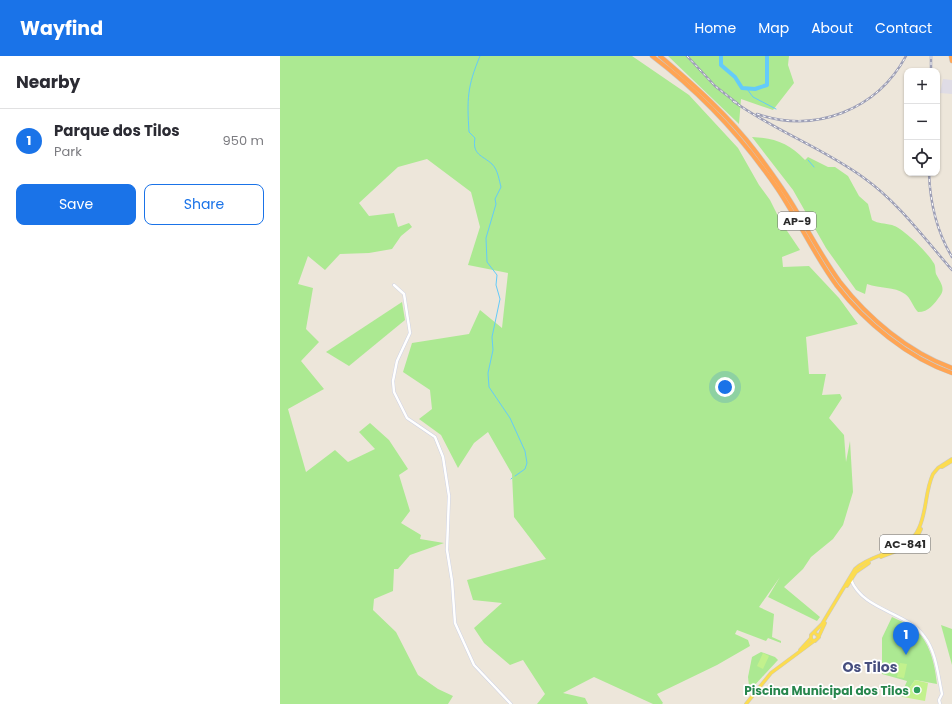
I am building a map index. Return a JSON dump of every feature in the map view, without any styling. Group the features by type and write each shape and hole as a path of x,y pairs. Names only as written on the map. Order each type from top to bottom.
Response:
{"highway":[{"name":"AP-9","path":"652,56 692,89 724,121 752,154 780,193 829,274 855,307 886,334 910,352 952,373"},
{"name":"AP-9","path":"660,56 715,106 755,150 780,185 832,270 870,315 899,339 930,358 952,368"},
{"path":"951,56 952,61"}],"main road":[{"name":"AC-841","path":"792,658 804,647 822,624 853,571 862,563 904,544 913,538 921,524 933,474 938,468 952,460"},
{"name":"AC-841","path":"746,704 771,673 814,641 818,640 851,579 858,570 870,562 907,545 917,537 922,528 934,475 938,470 952,460"},
{"path":"815,633 819,636"},
{"path":"811,638 814,641"}],"street":[{"path":"394,285 404,294 410,333 397,361 394,376 394,392 407,418 435,437 443,456 449,496 447,550 452,581 455,623 474,665 511,704"},
{"path":"862,563 853,573 851,579 854,585 869,601 914,627 923,634 931,648 942,694 940,704"},
{"path":"854,585 854,579 858,570"}],"shaded area":[{"path":"943,79 952,80 952,94 940,93"}],"green space":[{"path":"280,56 632,56 689,95 738,148 759,185 770,200 781,222 800,250 782,257 783,267 809,266 839,298 858,324 806,337 809,374 826,374 822,395 840,394 842,398 829,418 844,435 846,462 850,441 853,492 843,525 833,539 811,557 803,569 784,587 820,617 817,621 768,597 780,577 759,607 774,614 772,637 781,641 781,643 768,638 766,641 737,630 735,634 748,640 750,646 717,665 657,694 663,703 662,704 653,704 594,677 563,693 585,698 588,704 537,704 545,694 523,660 510,665 484,643 474,628 502,603 473,600 467,580 546,559 514,517 512,474 488,432 474,443 458,468 441,435 419,419 432,409 430,390 403,372 412,343 469,334 480,310 502,328 508,273 468,265 480,227 471,192 427,159 398,167 359,203 369,216 394,213 398,227 409,223 412,227 401,236 392,249 369,253 340,254 325,270 308,256 298,284 313,288 306,329 319,342 301,361 324,389 288,409 306,472 335,450 348,462 375,449 359,432 370,423 389,440 408,469 399,475 410,511 401,523 421,535 420,539 444,543 410,555 398,569 394,569 393,591 374,599 373,610 396,632 418,675 438,689 453,696 448,704 280,704"},
{"path":"668,56 789,56 788,65 794,83 773,110 741,99 739,124"},
{"path":"752,137 781,142 793,149 805,160 808,157 828,167 835,167 848,176 859,196 868,204 872,220 897,227 908,235 934,263 936,274 942,285 942,293 933,305 925,311 918,312 907,296 901,291 867,284 865,294 856,290 826,248 793,190"},
{"path":"402,302 405,320 349,366 326,352"},
{"path":"892,617 912,627 922,637 932,656 937,684 915,680 903,697 901,695 907,681 882,674 882,638"},
{"path":"941,625 952,629 952,665"},
{"path":"761,652 775,657 778,660 752,688 749,686 748,677 752,657"},
{"path":"763,653 769,656 763,669 757,666"},
{"path":"900,663 907,664 904,678 897,677"},
{"name":"Piscina Municipal dos Tilos","path":"915,680 928,683 925,701 903,697"}],"waterway":[{"path":"480,56 470,85 468,102 469,132 475,138 474,144 476,151 496,169 501,187 495,199 496,204 486,238 487,262 497,275 496,285 500,299 492,337 493,350 488,373 489,387 510,418 525,451 527,463 525,469 515,476"},
{"path":"721,56 721,65 735,77 742,88 755,89 767,85 767,56"},
{"path":"747,89 753,97 776,109"},
{"path":"808,160 814,167"}],"railway":[{"path":"687,56 715,86 738,104"},
{"path":"757,114 779,119 801,121 822,119 842,113 879,91 894,75 906,56"},
{"path":"931,56 931,68"},
{"path":"733,101 749,112 848,167 877,188 900,210 952,270"},
{"path":"929,176 931,195 938,227 952,257"}],"place":[{"name":"Parque dos Tilos","path":"906,655"},
{"name":"Piscina Municipal dos Tilos","path":"917,690"}],"district":[{"name":"Os Tilos","path":"870,667"}]}
